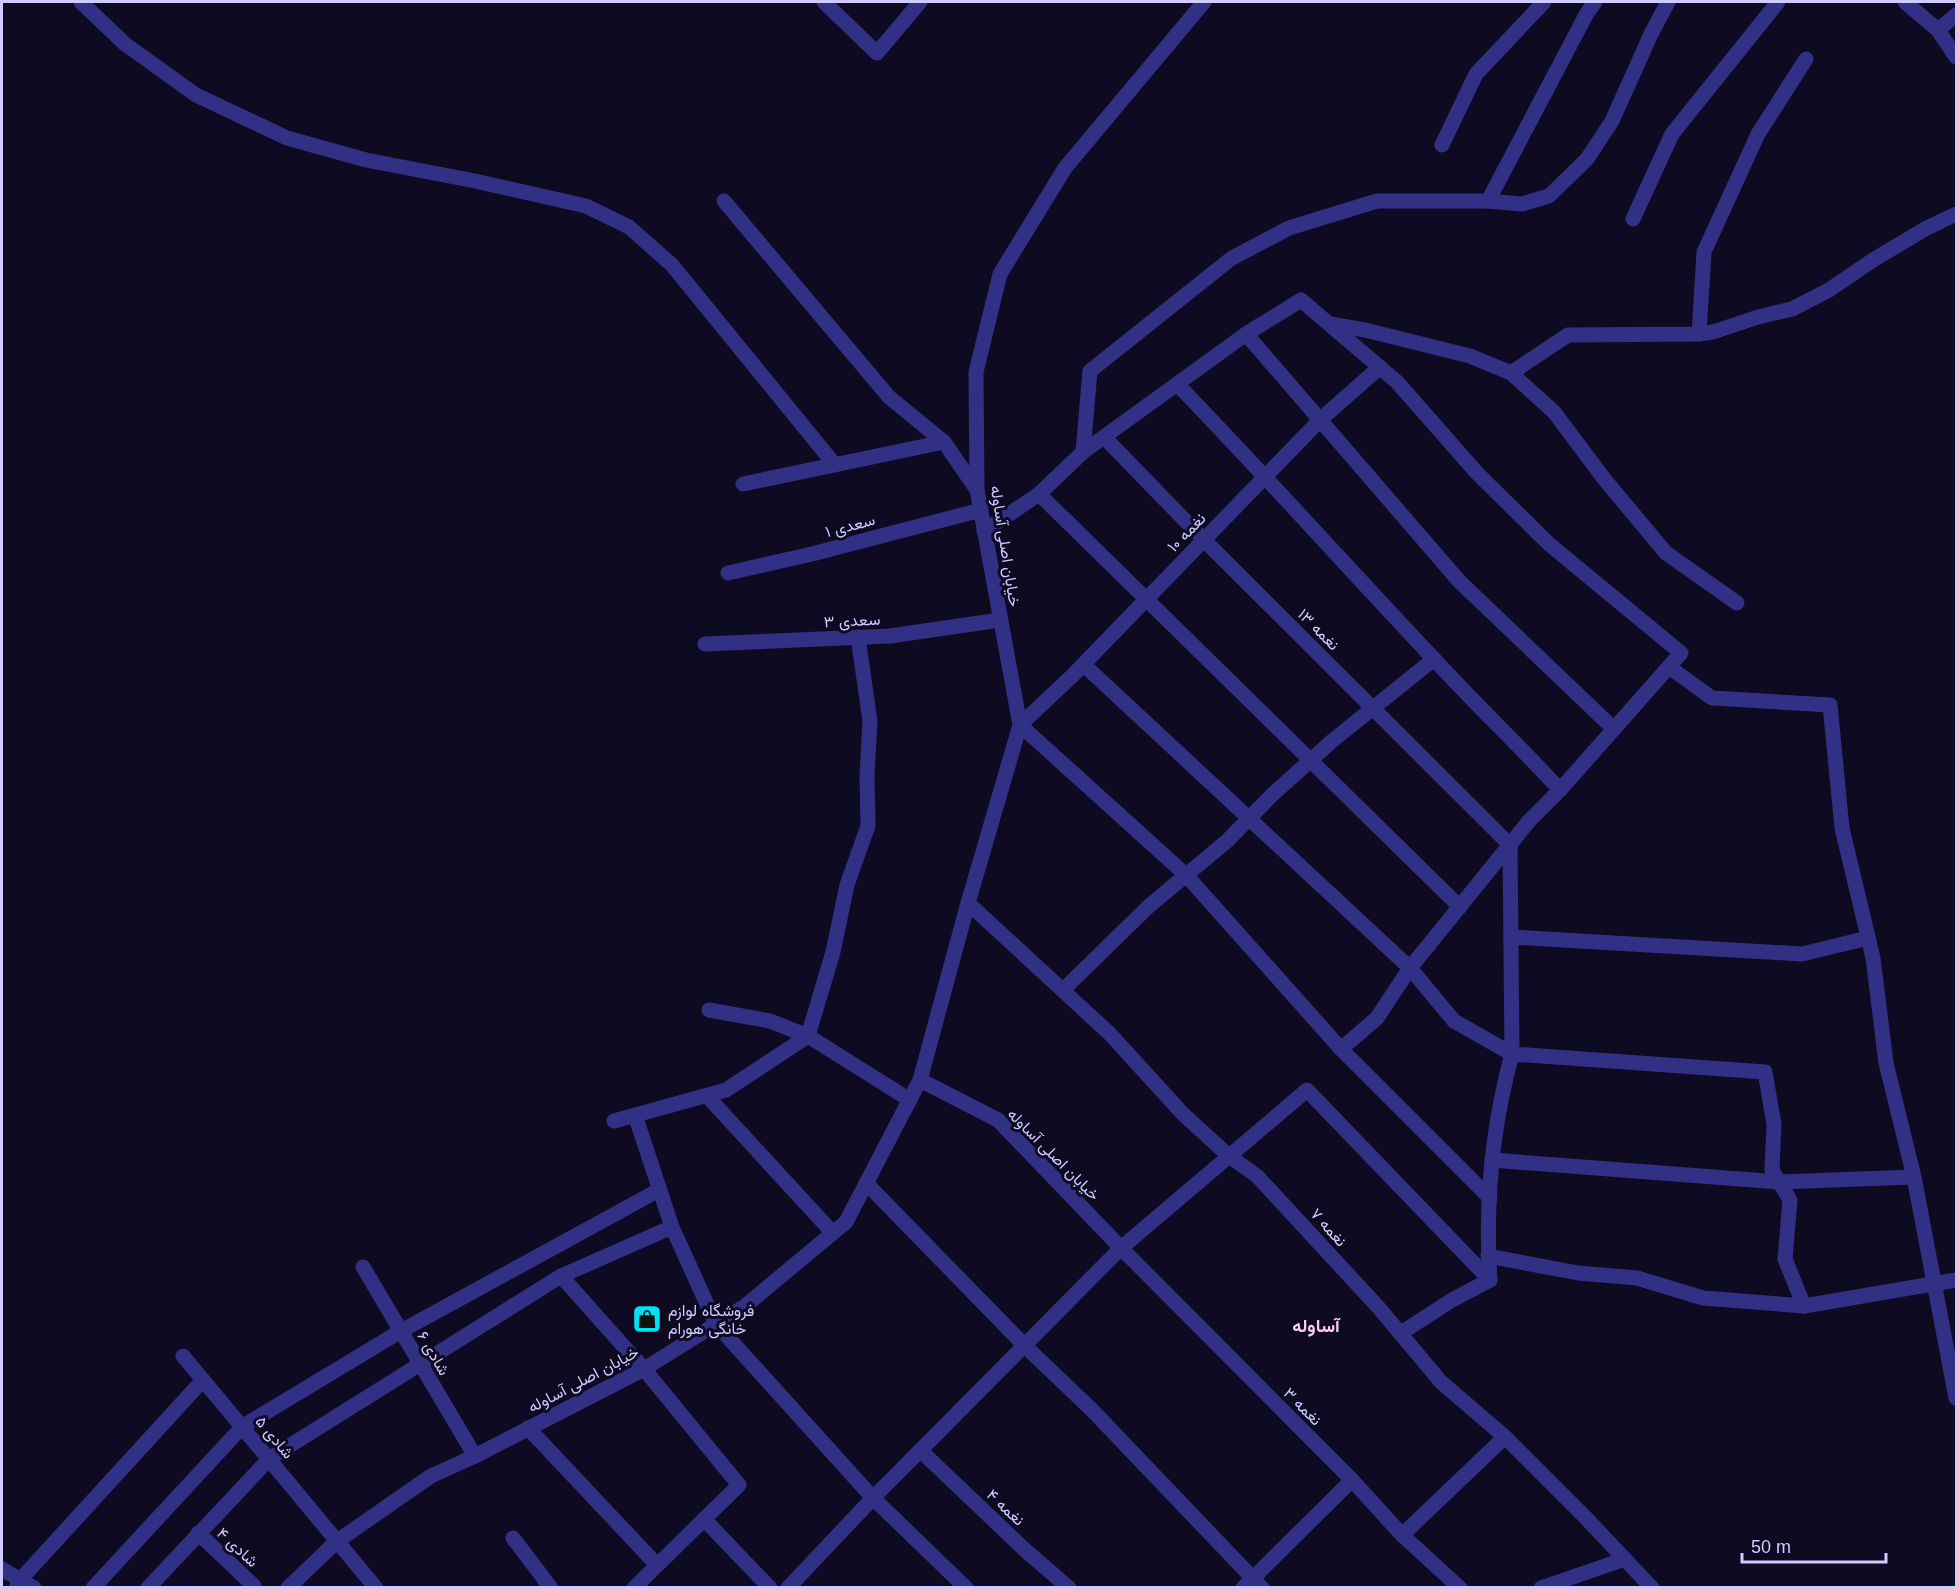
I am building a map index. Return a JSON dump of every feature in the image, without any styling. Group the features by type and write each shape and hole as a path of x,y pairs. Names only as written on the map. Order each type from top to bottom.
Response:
{"street":[{"path":"81,2 125,44 196,95 287,138 366,160 586,206 629,227 672,265 835,465"},
{"path":"824,2 877,53 920,2"},
{"name":"خیابان اصلی آساوله","path":"288,1587 336,1542 431,1476 475,1456 644,1369 745,1306 846,1222 920,1080 1020,725 977,490 976,372 1000,274 1065,168 1204,2"},
{"path":"1442,145 1476,74 1544,2"},
{"path":"1488,201 1587,13 1595,2"},
{"path":"1083,452 1090,371 1232,258 1290,228 1377,201 1488,201 1522,204 1549,196 1587,159 1612,121 1668,2"},
{"path":"1633,219 1672,134 1737,50 1778,2"},
{"path":"1905,2 1938,30 1956,57"},
{"path":"1938,30 1956,15"},
{"path":"1699,334 1704,252 1758,134 1806,59"},
{"path":"724,201 889,397 944,442 977,490"},
{"path":"1511,373 1568,335 1699,334 1713,332 1758,316 1792,309 1829,290 1873,260 1956,214"},
{"path":"984,531 1039,494 1083,452 1246,334 1300,300 1397,382 1477,473 1550,544 1681,653 1560,790 1529,821 1410,968 1377,1017 1341,1049"},
{"path":"1329,324 1365,330 1470,356 1511,373 1554,412 1605,480 1666,553 1737,603"},
{"path":"1246,334 1459,581 1614,729"},
{"name":"نغمه ۱۰","path":"1020,725 1084,664 1321,419 1380,367"},
{"path":"1178,384 1434,659 1527,753 1560,790"},
{"name":"نغمه ۱۳","path":"1104,437 1510,845"},
{"path":"743,484 944,442"},
{"path":"1039,494 1460,907"},
{"name":"سعدی ۱","path":"728,573 812,554 981,510"},
{"name":"سعدی ۳","path":"705,644 890,636 1000,620"},
{"path":"614,1121 726,1090 808,1036 833,952 847,885 868,826 867,776 870,721 858,637"},
{"path":"1063,990 1149,906 1227,841 1311,760 1434,659"},
{"path":"1084,664 1410,968 1454,1021 1512,1054 1765,1072 1774,1124 1772,1170 1790,1200 1785,1259 1804,1306"},
{"path":"1669,667 1712,698 1830,705 1842,828 1873,958 1886,1063 1914,1177 1956,1391"},
{"path":"1020,725 1186,876 1341,1049 1490,1198"},
{"path":"1490,1280 1488,1256 1492,1160 1502,1092 1512,1054 1510,845"},
{"name":"نغمه ۷","path":"968,903 1110,1034 1183,1114 1229,1156 1257,1176 1401,1333 1441,1382 1505,1437 1652,1587"},
{"path":"1511,937 1802,954 1868,938"},
{"path":"709,1010 770,1021 808,1036 910,1100"},
{"name":"خیابان اصلی آساوله","path":"920,1080 998,1120 1121,1248"},
{"path":"788,1587 1121,1248 1308,1090 1490,1280"},
{"path":"707,1096 833,1233"},
{"path":"635,1115 672,1227 716,1324 873,1498 966,1587"},
{"path":"1492,1160 1779,1182 1914,1177"},
{"path":"866,1183 1025,1346 1092,1410 1252,1584 1353,1480"},
{"path":"93,1587 243,1426 401,1331 659,1190"},
{"path":"148,1587 270,1458 561,1276 672,1227"},
{"name":"نغمه ۳","path":"1121,1248 1353,1480 1402,1535 1460,1587"},
{"path":"1488,1256 1578,1273 1637,1278 1703,1298 1804,1306 1956,1280"},
{"name":"شادی ۶","path":"363,1267 475,1456"},
{"path":"561,1276 644,1369 739,1485 633,1587"},
{"path":"1401,1333 1452,1300 1490,1280"},
{"name":"شادی ۵","path":"183,1356 270,1458 336,1542 376,1587"},
{"path":"2,1569 24,1585 203,1380"},
{"path":"528,1428 657,1564"},
{"path":"1402,1535 1505,1437"},
{"name":"نغمه ۴","path":"921,1451 1025,1550 1069,1587"},
{"path":"704,1519 770,1587"},
{"name":"شادی ۴","path":"198,1533 254,1586"},
{"path":"513,1538 551,1587"},
{"path":"1541,1587 1625,1559"}],"place":[{"name":"فروشگاه لوازم خانگی هورام","path":"647,1319"}],"district":[{"name":"آساوله","path":"1316,1326"}]}
